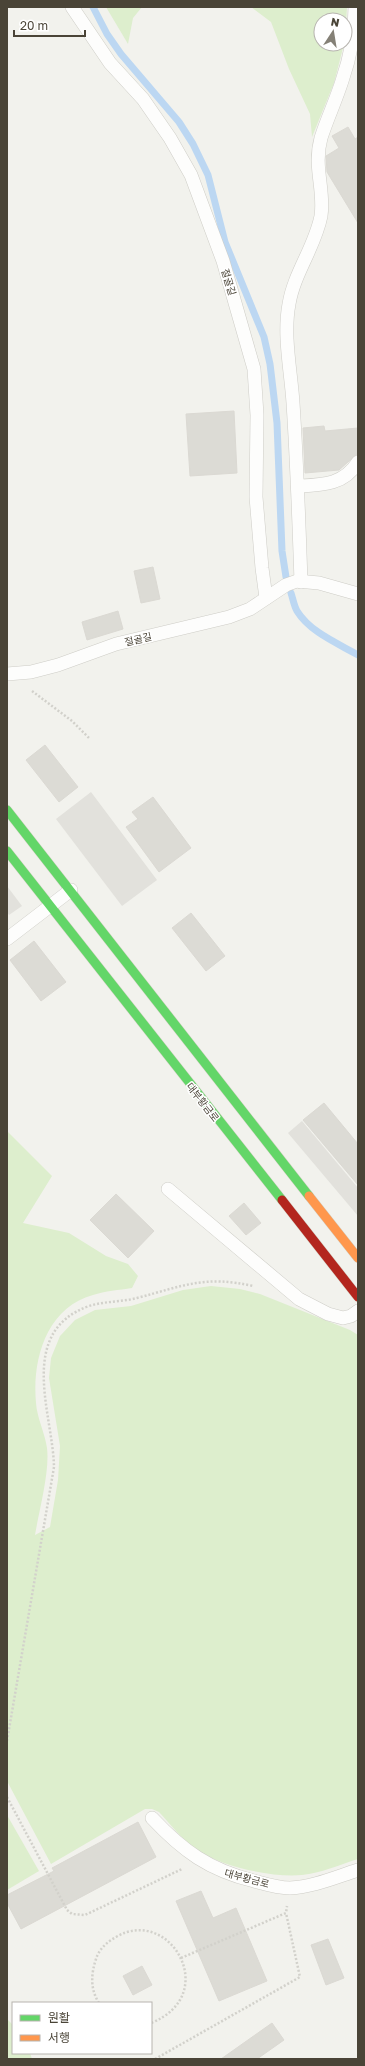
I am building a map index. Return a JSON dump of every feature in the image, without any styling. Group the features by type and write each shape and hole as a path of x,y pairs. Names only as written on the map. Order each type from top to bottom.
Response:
{"main road":[{"path":"7,810 72,890 219,1082 358,1258"},
{"name":"대부황금로","path":"7,852 358,1297"}],"lane":[{"name":"절골길","path":"72,7 110,63 143,99 170,138 191,175 223,261 254,369 257,415 256,497 266,598"},
{"path":"301,582 293,395 288,354 288,306 292,289 316,232 321,215 318,155 321,138 346,67 355,24 354,7"},
{"path":"298,486 337,482 347,476 358,462"},
{"name":"절골길","path":"7,674 31,672 58,666 116,644 222,619 250,609 286,585 301,582 320,583 358,594"},
{"path":"7,939 72,890"},
{"path":"168,1189 299,1299 328,1314 342,1318 351,1316 358,1310"},
{"name":"대부황금로","path":"152,1818 182,1848 200,1860 219,1871 267,1885 290,1888 319,1882 358,1870"}],"path":[{"path":"28,689 72,721 89,738"},
{"path":"7,1741 54,1467 54,1446 44,1399 43,1370 48,1349 56,1330 71,1315 90,1306 136,1298 184,1284 203,1280 229,1282 259,1287"},
{"path":"7,1797 67,1910 72,1914 85,1915 200,1860"},
{"path":"155,2059 300,1977 286,1913 290,1888"},
{"path":"181,1958 286,1913"},
{"path":"99,2002 92,1986 92,1970 97,1955 104,1946 122,1934 138,1931 154,1933 168,1941 181,1958 185,1967 186,1982 182,1996 174,2009 163,2018 152,2023"}],"green space":[{"path":"106,7 142,7 133,18 128,44"},
{"path":"251,7 347,7 347,12 313,12 313,52 342,52 334,83 312,137 310,114 289,69 271,22"},
{"path":"7,1131 52,1176 23,1223 69,1233 106,1256 128,1264 138,1276 132,1288 93,1295 77,1302 64,1311 53,1324 45,1338 40,1353 35,1387 39,1420 46,1442 48,1457 46,1479 35,1535 50,1527 58,1480 60,1446 49,1378 51,1358 60,1336 75,1320 95,1310 131,1306 183,1290 211,1286 240,1289 260,1294 350,1330 358,1335 358,1859 323,1871 309,1874 276,1875 261,1873 231,1865 204,1854 185,1840 159,1812 152,1809 145,1809 51,1864 7,1781"},
{"path":"7,1815 39,1871 7,1890"},
{"path":"7,2019 12,2024 12,2054 30,2054 32,2059 7,2059"}],"shaded area":[{"path":"91,792 157,880 122,906 56,819"},
{"path":"7,886 22,906 9,915 7,912"},
{"path":"302,1121 358,1188 358,1216 288,1133"}],"building":[{"path":"348,127 355,139 358,137 358,223 327,172 326,156 339,148 332,136"},
{"path":"234,411 237,473 190,476 186,414"},
{"path":"324,426 325,431 358,428 358,453 339,470 305,473 303,428"},
{"path":"153,567 160,599 141,603 134,571"},
{"path":"118,611 123,629 87,640 82,622"},
{"path":"45,745 78,787 59,802 26,760"},
{"path":"153,797 191,848 159,872 126,827 138,819 132,812"},
{"path":"191,913 225,956 206,971 172,928"},
{"path":"34,941 66,982 41,1001 10,960"},
{"path":"324,1103 358,1144 358,1185 303,1120"},
{"path":"116,1194 154,1231 128,1258 90,1220"},
{"path":"244,1203 261,1223 246,1235 229,1216"},
{"path":"138,1822 156,1857 21,1929 7,1903 7,1895 54,1871 52,1868"},
{"path":"201,1891 213,1918 236,1908 267,1981 219,2001 176,1901"},
{"path":"328,1939 344,1978 326,1985 311,1945"},
{"path":"142,1966 152,1985 133,1995 123,1976"},
{"path":"272,2023 284,2040 257,2059 221,2059"}],"waterway":[{"path":"93,7 107,34 121,54 179,122 193,144 208,175 225,242 264,337 270,364 277,423 282,551 286,577"},
{"path":"291,593 297,611 309,625 324,636 358,655"}],"traffic: fast":[{"path":"7,810 309,1196"},
{"path":"7,851 282,1200"}],"traffic: slow":[{"path":"309,1196 358,1258"}],"traffic: jam":[{"path":"282,1200 358,1297"}]}
